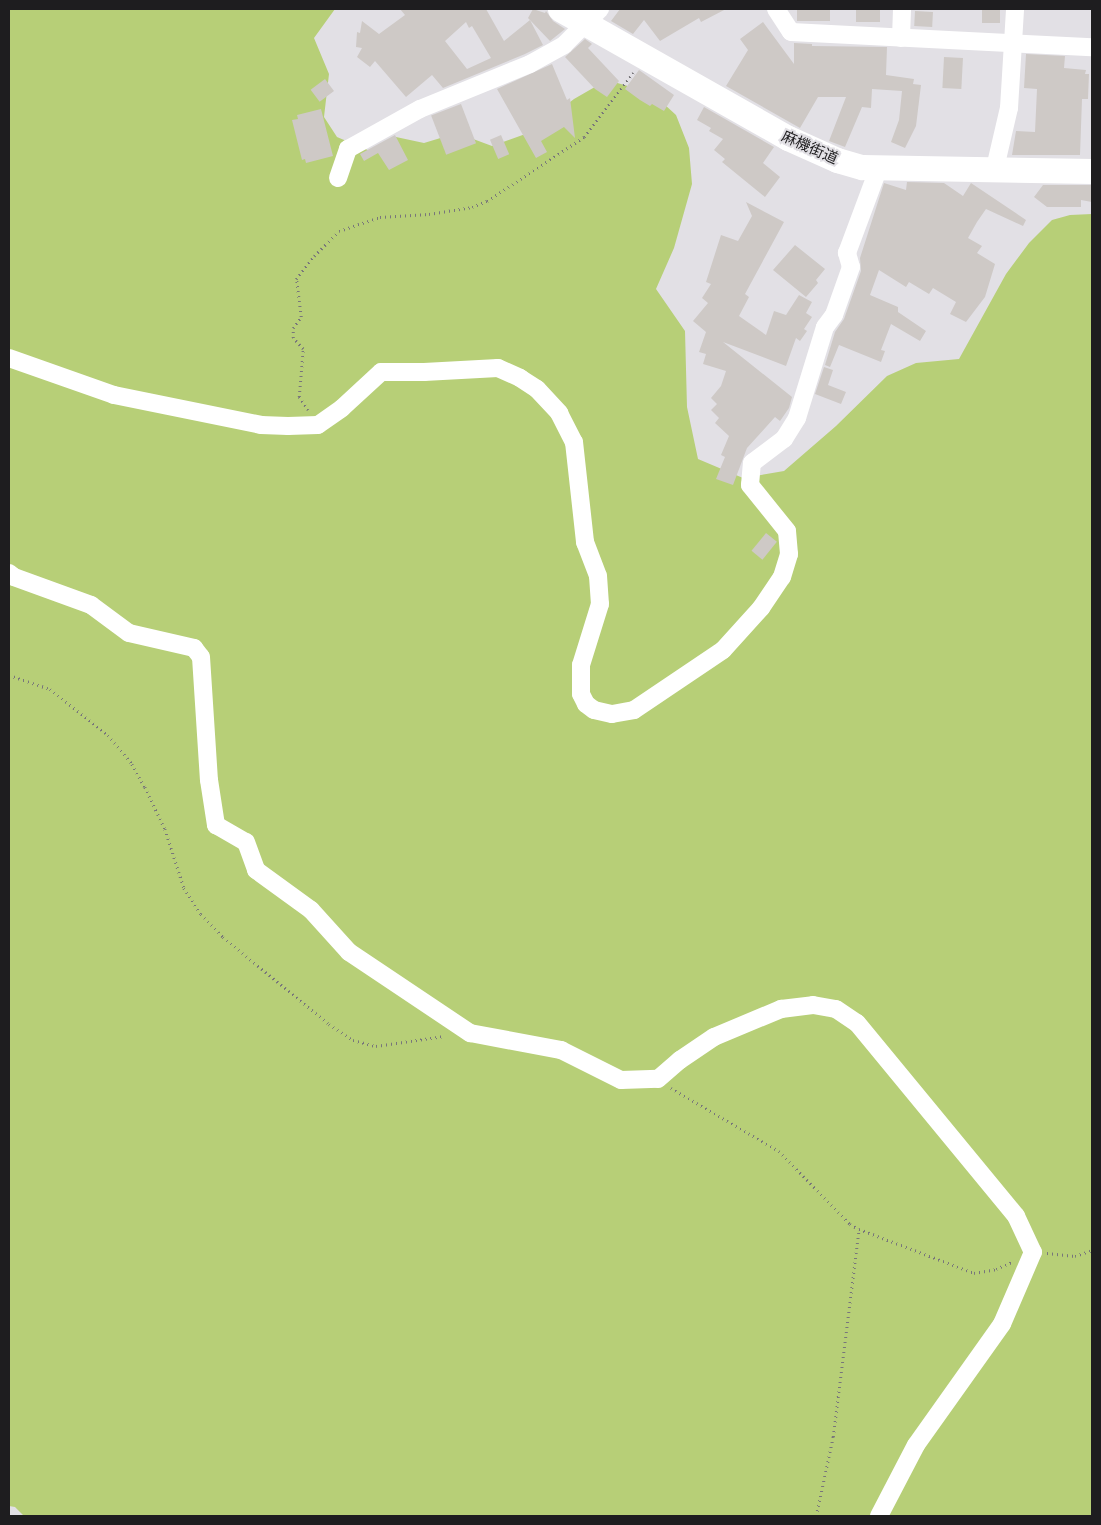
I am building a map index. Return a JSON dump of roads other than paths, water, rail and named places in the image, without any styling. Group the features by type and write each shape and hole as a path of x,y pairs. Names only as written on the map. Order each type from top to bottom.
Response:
{"street":[{"name":"麻機街道","path":"560,9 593,17 644,58 796,142 836,160 862,167 1092,171"},
{"path":"776,9 791,32 1092,47"},
{"path":"901,38 902,9"},
{"path":"995,168 1009,108 1015,9"},
{"path":"338,178 348,149 420,110 530,64 564,45 593,17"},
{"path":"9,358 114,395 261,425 318,425 342,408 380,372 498,368 537,389 559,413 574,442 585,542 598,576 600,604 581,665 581,694 586,704 594,710 612,714 634,710 723,650 761,608 782,577 789,554 787,531 750,484 752,463 784,439 797,418 825,327 834,315 851,268 847,253 879,167"},
{"path":"9,573 14,577 91,604 129,633 194,648 201,658 209,780 216,825 246,842 256,870 311,910 349,952 470,1033 561,1050 621,1080 658,1078 680,1060 714,1037 781,1009 813,1004 836,1009 857,1023 1016,1216 1033,1252 1002,1324 916,1445 879,1516"}]}
